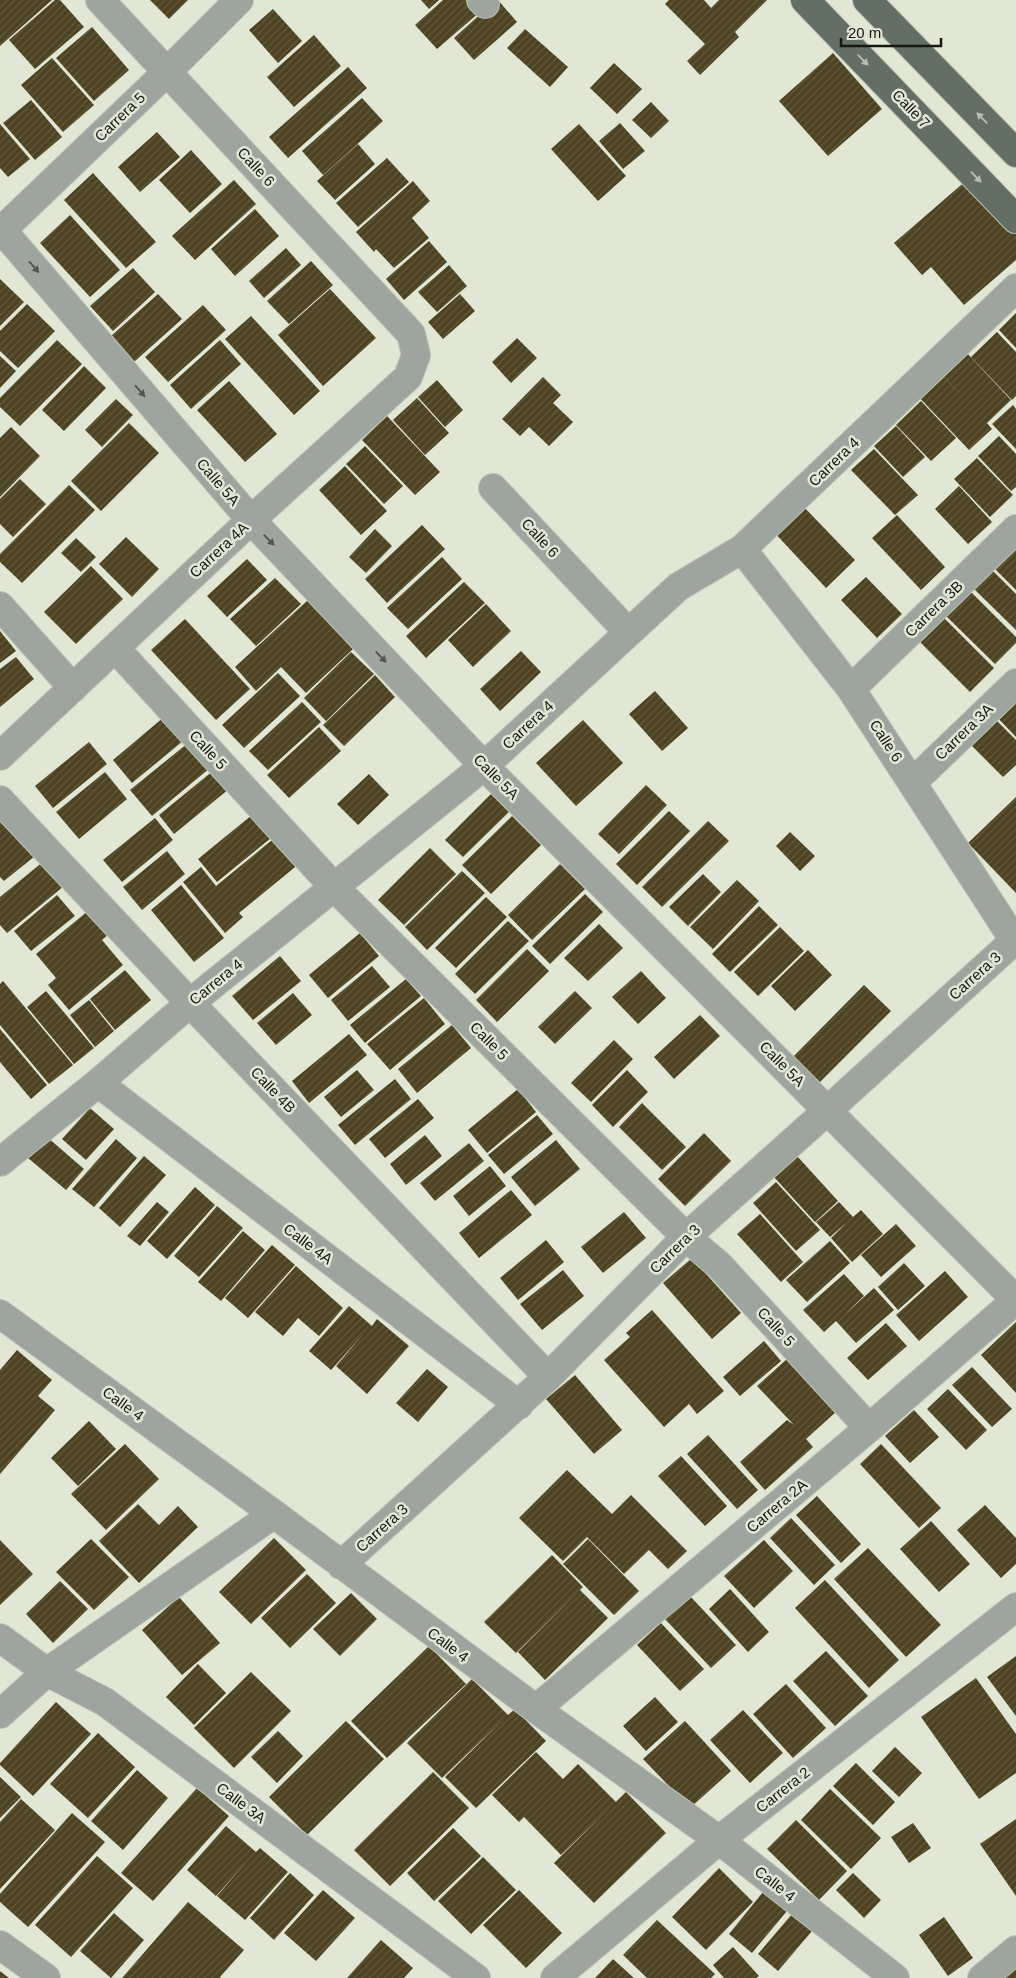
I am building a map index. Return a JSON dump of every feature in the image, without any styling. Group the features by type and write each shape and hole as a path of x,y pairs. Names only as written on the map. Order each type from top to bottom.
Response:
{"main road":[{"name":"Calle 7","path":"805,0 1016,219"},
{"path":"866,0 1016,153"}],"street":[{"name":"Calle 6","path":"100,0 411,334"},
{"name":"Carrera 5","path":"1,231 167,72 239,0"},
{"name":"Calle 5A","path":"1,231 251,520 484,766 1016,1300"},
{"name":"Carrera 4","path":"0,1162 98,1083 190,1003 484,766 678,587 742,549 1016,288"},
{"name":"Carrera 4A","path":"0,756 251,520 408,377 416,355 411,334"},
{"name":"Calle 6","path":"493,488 628,632"},
{"name":"Carrera 3B","path":"851,689 1016,529"},
{"name":"Calle 6","path":"742,549 851,689 1015,941"},
{"path":"0,606 73,688"},
{"name":"Calle 5","path":"115,648 334,887 686,1237 720,1266 869,1428"},
{"name":"Carrera 3A","path":"913,782 1016,683"},
{"name":"Calle 4B","path":"0,800 190,1003 548,1377"},
{"name":"Carrera 3","path":"341,1565 548,1377 686,1237 1015,941"},
{"name":"Calle 4A","path":"98,1083 518,1405"},
{"name":"Carrera 2A","path":"536,1709 869,1428 1016,1300"},
{"name":"Calle 4","path":"0,1314 274,1514 536,1709 719,1840 895,1978"},
{"path":"0,1714 47,1672 274,1514"},
{"name":"Carrera 2","path":"555,1978 719,1840 1016,1607"},
{"name":"Calle 3A","path":"0,1638 47,1672 105,1702 476,1978"},
{"path":"0,1946 46,1978"},
{"path":"982,1978 1016,1950"}],"building":[{"path":"0,0 52,0 0,46"},
{"path":"55,0 60,0 84,27 35,69 9,40"},
{"path":"150,0 188,0 169,19"},
{"path":"421,0 439,0 429,9"},
{"path":"443,0 471,0 481,11 437,49 415,25"},
{"path":"496,0 517,22 474,60 454,38"},
{"path":"669,0 704,0 711,8 719,0 767,0 735,32 739,37 700,75 687,61 705,44 665,4"},
{"path":"273,9 302,41 278,63 249,30"},
{"path":"92,27 129,70 94,101 56,58"},
{"path":"525,29 568,67 550,87 507,48"},
{"path":"314,35 341,66 294,107 267,77"},
{"path":"833,53 882,109 828,156 779,101"},
{"path":"52,58 94,105 63,132 21,85"},
{"path":"614,63 642,89 617,114 590,88"},
{"path":"348,67 367,88 288,158 269,137"},
{"path":"362,98 383,121 323,175 302,151"},
{"path":"31,100 62,137 35,160 3,123"},
{"path":"651,102 669,121 651,138 632,120"},
{"path":"620,123 645,151 623,169 599,141"},
{"path":"0,124 30,159 8,177 0,168"},
{"path":"579,124 626,176 598,201 551,149"},
{"path":"157,132 180,157 140,192 118,167"},
{"path":"358,144 375,164 335,200 317,181"},
{"path":"191,150 222,184 190,213 159,180"},
{"path":"387,158 409,182 358,227 336,203"},
{"path":"93,173 156,242 126,268 64,200"},
{"path":"968,179 1016,234 1016,260 964,305 931,267 922,275 894,243"},
{"path":"234,180 256,204 195,260 172,236"},
{"path":"413,181 430,201 412,218 429,238 394,268 376,249 374,252 356,232"},
{"path":"255,209 279,236 235,276 211,249"},
{"path":"70,215 120,270 90,297 40,243"},
{"path":"429,241 447,262 404,300 386,279"},
{"path":"286,248 301,265 264,298 249,281"},
{"path":"311,261 333,285 289,324 267,301"},
{"path":"449,265 467,286 437,312 418,292"},
{"path":"133,268 155,292 113,331 90,306"},
{"path":"0,279 24,302 0,326"},
{"path":"330,289 376,338 323,386 278,335"},
{"path":"158,294 182,319 134,362 110,337"},
{"path":"460,294 475,311 443,339 428,322"},
{"path":"27,304 55,331 18,368 0,351 0,331"},
{"path":"203,305 226,330 168,382 145,357"},
{"path":"1016,313 1016,348 999,330"},
{"path":"251,316 320,391 294,415 225,339"},
{"path":"997,332 1016,352 1016,396 1012,400 971,357"},
{"path":"517,338 537,358 511,383 492,362"},
{"path":"57,340 82,364 20,426 0,407 0,398"},
{"path":"220,340 241,364 191,409 170,385"},
{"path":"966,352 1011,400 987,423 992,429 969,450 916,394 939,372 966,401 942,375"},
{"path":"0,356 16,371 0,388"},
{"path":"84,366 106,388 64,431 42,410"},
{"path":"543,377 561,395 553,403 573,422 549,446 529,427 520,436 502,419"},
{"path":"437,380 463,410 445,427 418,397"},
{"path":"229,381 277,434 245,462 197,410"},
{"path":"417,398 449,433 425,455 393,420"},
{"path":"116,399 133,415 102,447 85,430"},
{"path":"921,401 956,438 931,461 896,425"},
{"path":"1013,405 1016,409 1016,449 992,424"},
{"path":"387,416 440,472 415,495 362,440"},
{"path":"129,423 159,453 101,511 71,481"},
{"path":"896,426 925,457 903,477 874,446"},
{"path":"11,427 40,456 0,497 0,438"},
{"path":"999,436 1016,454 1016,487 1011,491 978,456"},
{"path":"365,446 403,486 384,504 346,464"},
{"path":"874,449 918,495 895,515 851,470"},
{"path":"977,458 1013,495 990,517 954,479"},
{"path":"345,466 387,511 361,535 319,490"},
{"path":"20,479 46,504 13,537 0,524 0,499"},
{"path":"69,485 95,510 22,583 0,562 0,554"},
{"path":"959,486 992,522 968,544 935,509"},
{"path":"801,504 855,560 826,588 772,530"},
{"path":"897,515 945,567 921,590 872,538"},
{"path":"422,525 445,549 387,603 365,579"},
{"path":"375,529 392,546 366,573 349,557"},
{"path":"126,537 159,569 132,597 99,564"},
{"path":"76,538 96,557 81,572 61,553"},
{"path":"1013,546 1016,549 1016,590 992,566"},
{"path":"442,557 462,579 408,629 387,608"},
{"path":"247,559 267,580 227,617 207,596"},
{"path":"91,566 123,599 76,644 44,612"},
{"path":"990,568 1016,594 1016,630 972,587"},
{"path":"866,577 902,614 877,638 841,600"},
{"path":"275,578 301,604 256,646 230,619"},
{"path":"464,582 485,603 426,658 406,636"},
{"path":"968,589 1016,637 1016,643 995,664 944,614"},
{"path":"308,600 353,649 306,693 281,667 256,691 235,667"},
{"path":"486,604 511,631 473,667 448,640"},
{"path":"939,613 994,668 970,692 915,637"},
{"path":"185,619 250,689 216,720 151,650"},
{"path":"0,631 16,651 0,663"},
{"path":"521,651 541,672 500,711 480,689"},
{"path":"351,652 374,674 326,721 304,698"},
{"path":"16,657 34,679 0,707 0,669"},
{"path":"278,673 300,696 244,748 222,725"},
{"path":"375,675 395,697 344,746 323,725"},
{"path":"655,691 688,728 662,751 629,714"},
{"path":"1016,693 1016,737 994,714"},
{"path":"302,702 321,722 268,770 249,751"},
{"path":"164,717 183,741 132,783 113,760"},
{"path":"583,720 623,763 576,806 536,763"},
{"path":"997,721 1016,740 1016,765 1003,777 971,745"},
{"path":"319,727 341,751 289,798 267,775"},
{"path":"89,742 107,764 53,808 35,786"},
{"path":"188,743 210,768 152,816 130,790"},
{"path":"214,770 229,789 174,834 159,815"},
{"path":"105,772 127,799 79,839 56,812"},
{"path":"369,774 389,795 358,825 337,804"},
{"path":"646,785 667,805 619,854 598,834"},
{"path":"491,794 509,812 463,857 445,840"},
{"path":"1016,797 1016,893 968,843"},
{"path":"669,811 690,831 637,885 616,864"},
{"path":"0,814 35,856 4,881 0,877"},
{"path":"252,815 271,838 217,882 198,859"},
{"path":"512,816 541,845 491,894 462,865"},
{"path":"155,818 173,840 122,882 103,860"},
{"path":"708,821 729,841 662,907 642,887"},
{"path":"790,832 815,856 800,871 776,846"},
{"path":"277,836 300,863 239,913 243,917 225,933 183,882 201,867 216,886"},
{"path":"430,848 456,874 404,925 378,900"},
{"path":"167,851 185,874 142,910 123,887"},
{"path":"44,861 64,886 7,933 0,925 0,897"},
{"path":"560,864 585,889 532,940 508,915"},
{"path":"462,871 485,893 427,950 405,927"},
{"path":"703,874 721,892 688,926 669,907"},
{"path":"737,880 759,901 713,949 690,927"},
{"path":"181,885 224,938 194,962 151,910"},
{"path":"585,894 603,912 550,964 532,946"},
{"path":"57,895 75,916 31,951 14,931"},
{"path":"486,897 507,917 456,968 435,948"},
{"path":"759,906 778,925 730,972 712,954"},
{"path":"89,910 109,934 102,940 123,965 69,1010 48,985 56,978 36,954"},
{"path":"508,921 529,941 475,994 455,974"},
{"path":"599,924 623,948 588,981 564,958"},
{"path":"780,927 804,951 758,996 734,972"},
{"path":"360,933 379,956 328,998 309,975"},
{"path":"527,949 549,971 497,1022 476,1000"},
{"path":"808,950 832,975 795,1011 771,986"},
{"path":"280,956 301,981 253,1020 232,996"},
{"path":"372,966 390,987 348,1021 331,1000"},
{"path":"125,970 151,1000 115,1030 90,999"},
{"path":"641,971 666,998 638,1024 612,997"},
{"path":"406,979 421,996 365,1043 350,1025"},
{"path":"3,981 73,1065 49,1084 0,1025 0,984"},
{"path":"864,985 891,1011 817,1085 791,1059"},
{"path":"46,991 94,1048 74,1064 27,1007"},
{"path":"575,991 592,1008 555,1044 538,1027"},
{"path":"293,993 312,1015 276,1045 257,1023"},
{"path":"424,998 445,1024 390,1070 367,1044"},
{"path":"89,1000 114,1031 95,1047 70,1015"},
{"path":"700,1015 720,1036 674,1079 654,1057"},
{"path":"452,1025 471,1048 417,1093 398,1069"},
{"path":"0,1029 47,1085 31,1099 0,1062"},
{"path":"349,1034 367,1055 309,1103 292,1081"},
{"path":"614,1040 633,1059 591,1102 571,1083"},
{"path":"357,1070 374,1090 341,1117 324,1097"},
{"path":"627,1070 648,1092 613,1127 592,1105"},
{"path":"395,1079 411,1099 355,1145 338,1125"},
{"path":"518,1089 536,1112 487,1153 468,1130"},
{"path":"418,1099 434,1118 385,1158 369,1139"},
{"path":"642,1103 686,1147 662,1170 619,1127"},
{"path":"90,1108 114,1129 86,1160 62,1139"},
{"path":"537,1115 553,1134 504,1174 488,1155"},
{"path":"704,1133 731,1161 685,1206 658,1179"},
{"path":"425,1135 442,1156 406,1185 390,1164"},
{"path":"47,1137 84,1169 66,1190 28,1158"},
{"path":"116,1139 137,1158 94,1207 72,1189"},
{"path":"556,1140 580,1169 535,1206 511,1177"},
{"path":"469,1143 484,1161 435,1201 420,1183"},
{"path":"144,1156 166,1175 120,1227 99,1208"},
{"path":"797,1156 838,1201 815,1222 774,1177"},
{"path":"490,1166 506,1186 469,1216 453,1196"},
{"path":"776,1182 820,1230 796,1251 753,1203"},
{"path":"195,1187 215,1205 167,1259 147,1241"},
{"path":"511,1190 532,1215 479,1258 459,1233"},
{"path":"157,1202 169,1212 140,1246 127,1236"},
{"path":"839,1202 853,1217 861,1210 883,1234 852,1262 831,1238 846,1223 830,1237 816,1222"},
{"path":"217,1206 243,1228 199,1277 174,1256"},
{"path":"624,1212 646,1238 603,1273 581,1247"},
{"path":"760,1214 803,1262 781,1282 737,1234"},
{"path":"896,1224 916,1246 881,1277 861,1255"},
{"path":"243,1231 265,1250 221,1301 198,1282"},
{"path":"546,1240 564,1262 518,1300 500,1278"},
{"path":"830,1241 850,1263 807,1302 786,1280"},
{"path":"272,1245 295,1265 248,1318 225,1298"},
{"path":"692,1258 741,1313 712,1339 663,1283"},
{"path":"904,1263 925,1286 898,1310 878,1287"},
{"path":"296,1266 343,1308 319,1336 298,1318 283,1336 255,1312"},
{"path":"563,1270 584,1296 542,1330 520,1304"},
{"path":"945,1271 968,1297 919,1341 896,1315"},
{"path":"844,1274 864,1296 844,1315 874,1288 894,1310 856,1343 836,1321 824,1332 803,1310"},
{"path":"349,1306 372,1326 377,1319 409,1346 367,1394 336,1366 365,1332 331,1370 309,1351"},
{"path":"652,1310 724,1391 697,1414 689,1404 664,1427 604,1360 630,1337 626,1333"},
{"path":"1016,1322 1016,1393 981,1355"},
{"path":"886,1323 907,1346 868,1380 847,1358"},
{"path":"764,1341 781,1361 740,1396 723,1377"},
{"path":"17,1350 52,1380 38,1396 55,1410 0,1474 0,1370"},
{"path":"788,1358 837,1411 806,1439 813,1447 765,1490 740,1462 787,1420 794,1425 757,1386"},
{"path":"972,1367 1012,1409 992,1427 952,1385"},
{"path":"427,1369 448,1387 418,1422 396,1403"},
{"path":"575,1375 622,1430 594,1454 546,1399"},
{"path":"948,1389 987,1430 966,1450 927,1409"},
{"path":"914,1410 939,1437 910,1463 885,1436"},
{"path":"89,1421 116,1449 78,1486 51,1458"},
{"path":"708,1435 758,1490 737,1509 687,1454"},
{"path":"125,1444 159,1479 106,1530 71,1494"},
{"path":"881,1444 941,1508 919,1528 860,1464"},
{"path":"681,1456 727,1506 705,1526 658,1476"},
{"path":"567,1470 612,1514 631,1495 687,1551 668,1569 649,1550 624,1574 587,1537 563,1561 519,1518"},
{"path":"817,1496 861,1544 841,1563 796,1515"},
{"path":"138,1504 159,1525 178,1506 198,1527 139,1583 99,1541"},
{"path":"985,1505 1016,1538 1016,1564 1001,1578 957,1530"},
{"path":"791,1518 835,1565 814,1585 770,1538"},
{"path":"931,1521 970,1564 939,1592 900,1549"},
{"path":"274,1538 306,1570 251,1624 219,1592"},
{"path":"91,1539 129,1577 94,1610 56,1572"},
{"path":"588,1539 639,1591 614,1615 563,1564"},
{"path":"0,1540 33,1574 0,1605"},
{"path":"764,1540 793,1571 754,1608 724,1576"},
{"path":"868,1548 941,1625 906,1657 834,1579"},
{"path":"552,1555 583,1587 516,1653 484,1622"},
{"path":"307,1574 336,1603 290,1648 261,1618"},
{"path":"825,1580 899,1660 869,1688 795,1608"},
{"path":"60,1581 88,1609 53,1643 26,1614"},
{"path":"730,1589 769,1632 748,1652 709,1609"},
{"path":"580,1590 608,1618 545,1680 518,1652"},
{"path":"351,1593 377,1619 340,1656 313,1629"},
{"path":"690,1596 736,1645 711,1668 665,1619"},
{"path":"179,1597 220,1643 182,1675 142,1630"},
{"path":"661,1623 704,1669 680,1691 637,1645"},
{"path":"429,1646 466,1684 387,1758 351,1721"},
{"path":"826,1651 868,1696 835,1726 793,1681"},
{"path":"1016,1656 1016,1716 987,1677"},
{"path":"198,1664 226,1693 194,1725 166,1697"},
{"path":"251,1672 291,1711 234,1768 194,1728"},
{"path":"976,1678 1016,1734 1016,1773 979,1799 921,1717"},
{"path":"472,1679 508,1715 515,1709 546,1741 476,1808 445,1777 506,1717 442,1778 407,1743"},
{"path":"786,1684 826,1728 793,1758 753,1714"},
{"path":"655,1697 678,1722 646,1751 623,1726"},
{"path":"56,1702 91,1734 33,1796 0,1763"},
{"path":"743,1710 783,1753 750,1783 710,1740"},
{"path":"346,1721 384,1759 307,1835 269,1797"},
{"path":"685,1721 731,1771 690,1808 643,1759"},
{"path":"278,1731 303,1756 277,1783 251,1757"},
{"path":"98,1733 135,1767 88,1818 50,1784"},
{"path":"895,1747 922,1773 899,1797 872,1771"},
{"path":"536,1752 563,1779 578,1764 616,1802 561,1855 524,1817 519,1822 492,1795"},
{"path":"856,1763 895,1802 873,1825 833,1786"},
{"path":"137,1770 168,1798 123,1850 91,1821"},
{"path":"433,1772 469,1808 390,1886 354,1850"},
{"path":"0,1777 21,1797 0,1818"},
{"path":"197,1788 229,1816 153,1901 121,1873"},
{"path":"830,1789 881,1838 851,1869 801,1820"},
{"path":"626,1792 666,1833 594,1903 554,1863"},
{"path":"21,1799 55,1830 0,1889 0,1822"},
{"path":"72,1813 105,1842 28,1927 0,1902 0,1894"},
{"path":"1016,1819 1016,1896 980,1844"},
{"path":"796,1820 847,1871 819,1900 767,1849"},
{"path":"913,1823 931,1848 909,1863 891,1837"},
{"path":"226,1826 256,1852 260,1848 288,1872 245,1920 217,1896 248,1860 216,1896 187,1870"},
{"path":"453,1828 481,1856 434,1901 407,1873"},
{"path":"97,1856 133,1888 71,1957 35,1925"},
{"path":"483,1857 516,1890 471,1934 438,1901"},
{"path":"719,1868 753,1902 706,1950 672,1917"},
{"path":"290,1873 314,1895 274,1940 250,1918"},
{"path":"853,1873 881,1900 864,1918 836,1890"},
{"path":"323,1890 355,1918 316,1961 284,1933"},
{"path":"519,1890 562,1933 526,1968 483,1925"},
{"path":"763,1892 787,1911 752,1953 729,1934"},
{"path":"188,1902 244,1950 221,1978 122,1978"},
{"path":"114,1913 144,1940 111,1978 80,1951"},
{"path":"792,1914 812,1931 778,1971 758,1954"},
{"path":"944,1917 973,1958 948,1976 919,1935"},
{"path":"657,1920 715,1974 711,1978 647,1978 623,1955"},
{"path":"381,1940 413,1968 404,1978 347,1978"},
{"path":"733,1947 759,1976 756,1978 724,1978 713,1965"},
{"path":"613,1959 634,1978 595,1978"},
{"path":"1016,1966 1016,1978 1003,1978"},
{"path":"0,1971 9,1978 0,1978"}]}
